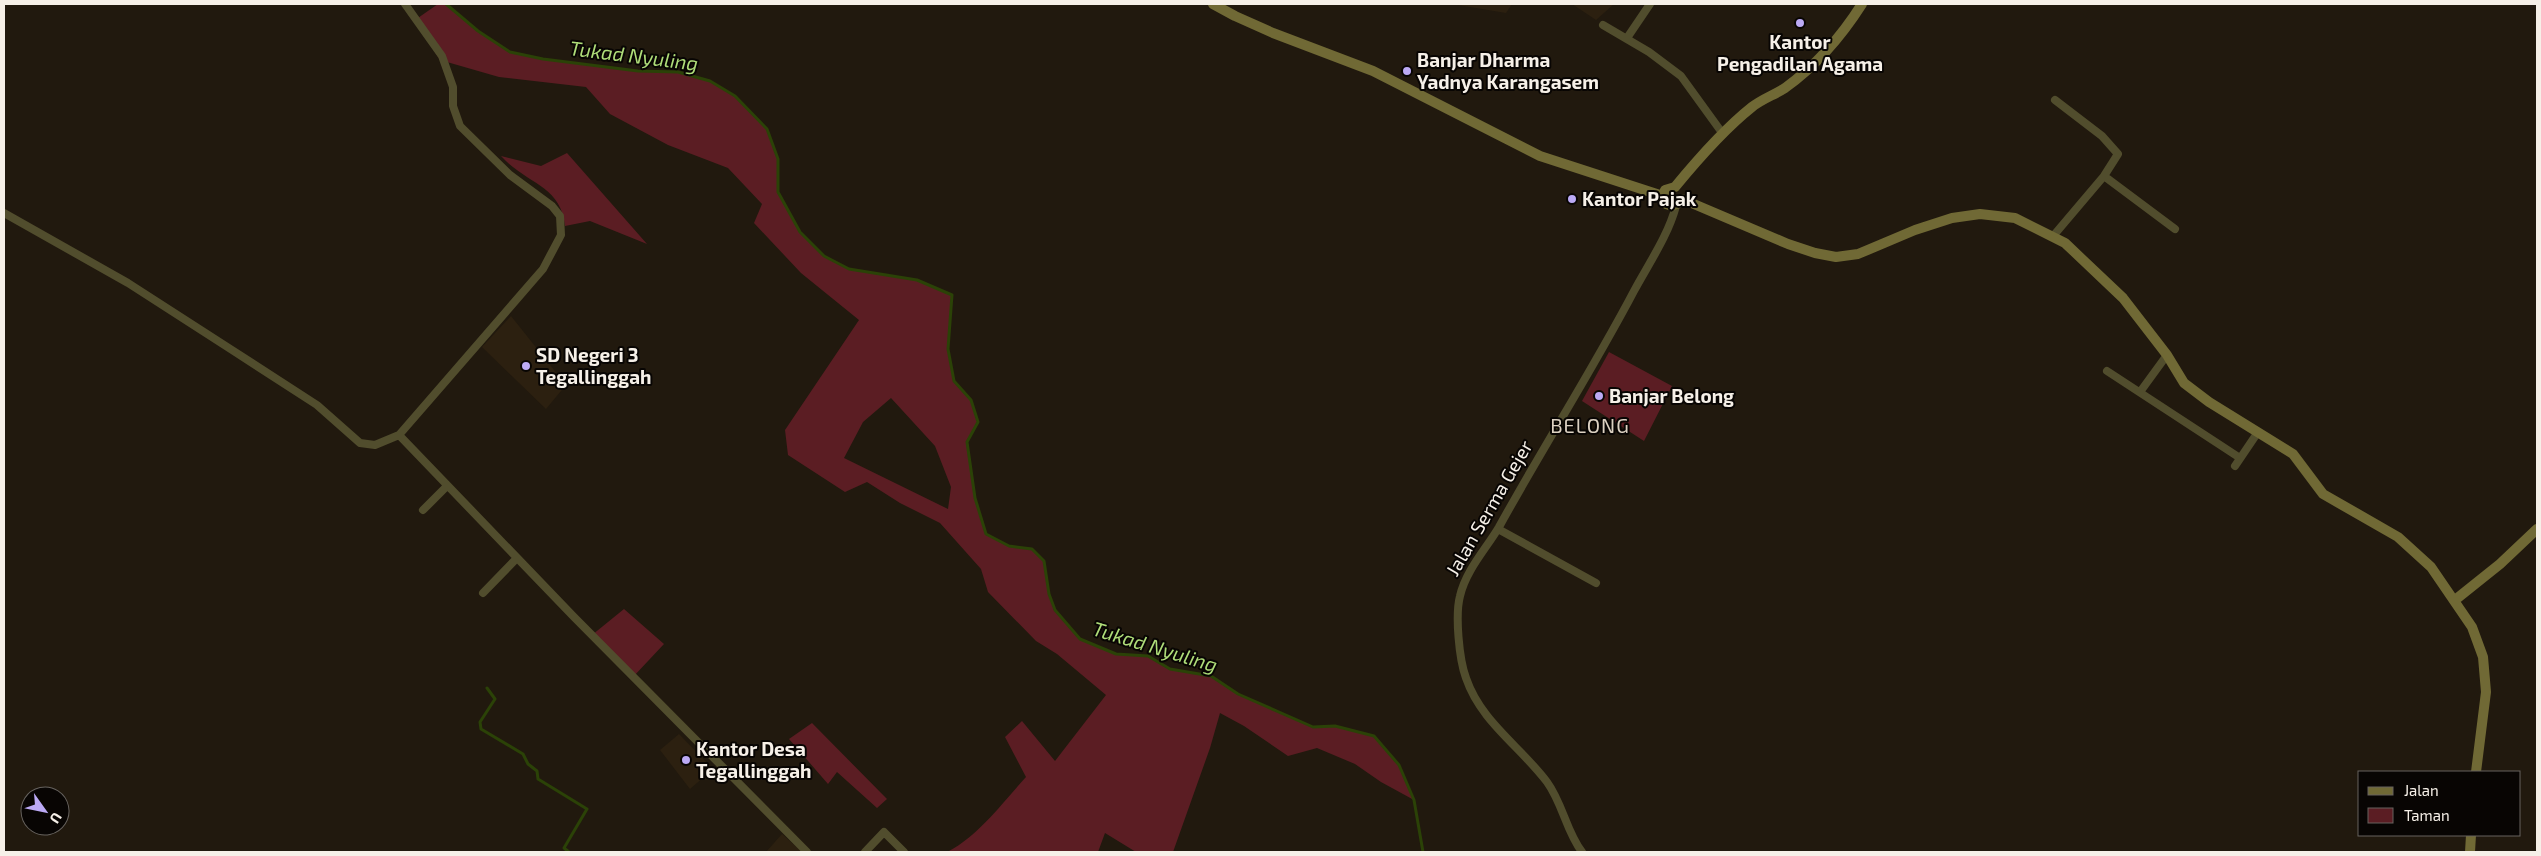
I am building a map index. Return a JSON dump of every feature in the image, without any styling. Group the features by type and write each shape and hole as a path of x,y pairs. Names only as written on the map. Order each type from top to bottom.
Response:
{"street":[{"path":"4,213 128,283 232,350 317,405 360,443 375,444 399,435 542,269 556,246 561,224 560,216 552,206 510,176 460,126 453,106 453,87 442,56 405,4"},
{"path":"1213,4 1273,33 1373,71 1540,156 1815,253 1836,257 1858,254 1915,230 1952,218 1980,214 2015,218 2054,235 2076,252 2123,298 2167,355 2184,383 2293,454 2323,494 2398,536 2431,567 2472,627 2479,643 2486,674 2484,719 2476,771"},
{"path":"1627,38 1650,4"},
{"path":"1672,202 1668,188 1675,187 1723,134 1752,108 1783,89 1811,67 1830,48 1862,4"},
{"path":"1603,25 1627,38 1681,76 1723,134"},
{"path":"2054,235 2118,157 2116,150 2102,136 2055,100"},
{"path":"2104,176 2175,229"},
{"path":"1672,202 1681,192 1675,187"},
{"name":"Jalan Serma Gejer","path":"1582,852 1575,842 1557,798 1546,781 1506,739 1477,704 1465,676 1458,609 1460,595 1470,572 1498,528 1525,478 1617,324 1668,228 1672,202"},
{"path":"2140,392 2167,355"},
{"path":"2107,371 2240,458"},
{"path":"2235,466 2258,432"},
{"path":"399,435 517,558 807,852"},
{"path":"423,510 447,486"},
{"path":"1498,528 1596,583"},
{"path":"2455,600 2500,564 2537,529"},
{"path":"483,593 517,558"},
{"path":"865,852 884,832 904,852"},
{"path":"2470,852 2471,836"}],"shaded area":[{"path":"1452,4 1512,4 1506,13"},
{"path":"1572,4 1614,4 1596,20"},
{"name":"SD Negeri 3 Tegallinggah","path":"511,316 566,385 546,409 482,347"},
{"name":"Kantor Desa Tegallinggah","path":"679,734 713,769 690,789 660,750"},
{"path":"782,834 802,852 766,852"}],"green space":[{"path":"438,4 446,4 478,31 510,52 543,59 638,71 678,72 710,81 735,96 767,129 778,159 778,192 800,232 824,256 849,269 917,280 952,295 948,349 954,381 971,400 978,422 967,442 975,498 986,534 1009,546 1032,549 1044,561 1049,594 1054,610 1079,639 1116,654 1148,656 1170,669 1211,676 1238,694 1313,727 1335,726 1374,736 1399,765 1414,800 1381,782 1355,764 1317,748 1288,756 1244,726 1220,713 1210,748 1173,852 1136,852 1105,833 1098,852 950,852 980,827 1026,777 1005,737 1022,721 1055,761 1106,695 1057,654 1036,641 988,592 981,569 940,523 900,503 867,482 845,492 788,455 785,430 859,320 801,273 754,223 762,204 728,168 668,145 610,114 586,87 499,77 440,60 415,20","holes":["891,398 935,446 951,487 948,509 844,458 863,422"]},
{"path":"567,153 647,244 590,221 565,226 562,212 550,193 521,173 501,156 541,166"},
{"path":"1609,352 1672,386 1644,441 1582,401"},
{"path":"624,609 664,644 633,677 592,635"},
{"path":"812,723 887,799 877,808 837,772 828,784 789,739"}],"waterway":[{"name":"Tukad Nyuling","path":"446,4 478,31 510,52 543,59 638,71 678,72 710,81 735,96 767,129 778,159 778,192 800,232 824,256 849,269 917,280 952,295 948,349 954,381 971,400 978,422 967,442 975,498 986,534 1009,546 1032,549 1044,561 1049,594 1055,610 1080,639 1116,654 1148,656 1170,669 1211,676 1238,694 1313,727 1335,726 1374,736 1399,765 1414,800 1423,852"},
{"path":"487,688 495,699 480,722 481,729 523,754 528,764 537,771 538,779 587,809 564,848 569,852"}],"place":[{"name":"Kantor Pengadilan Agama","path":"1800,23"},
{"name":"Banjar Dharma Yadnya Karangasem","path":"1407,71"},
{"name":"Kantor Pajak","path":"1572,199"},
{"name":"SD Negeri 3 Tegallinggah","path":"526,366"},
{"name":"Banjar Belong","path":"1599,396"},
{"name":"Kantor Desa Tegallinggah","path":"686,760"}],"district":[{"name":"BELONG","path":"1590,426"}]}
